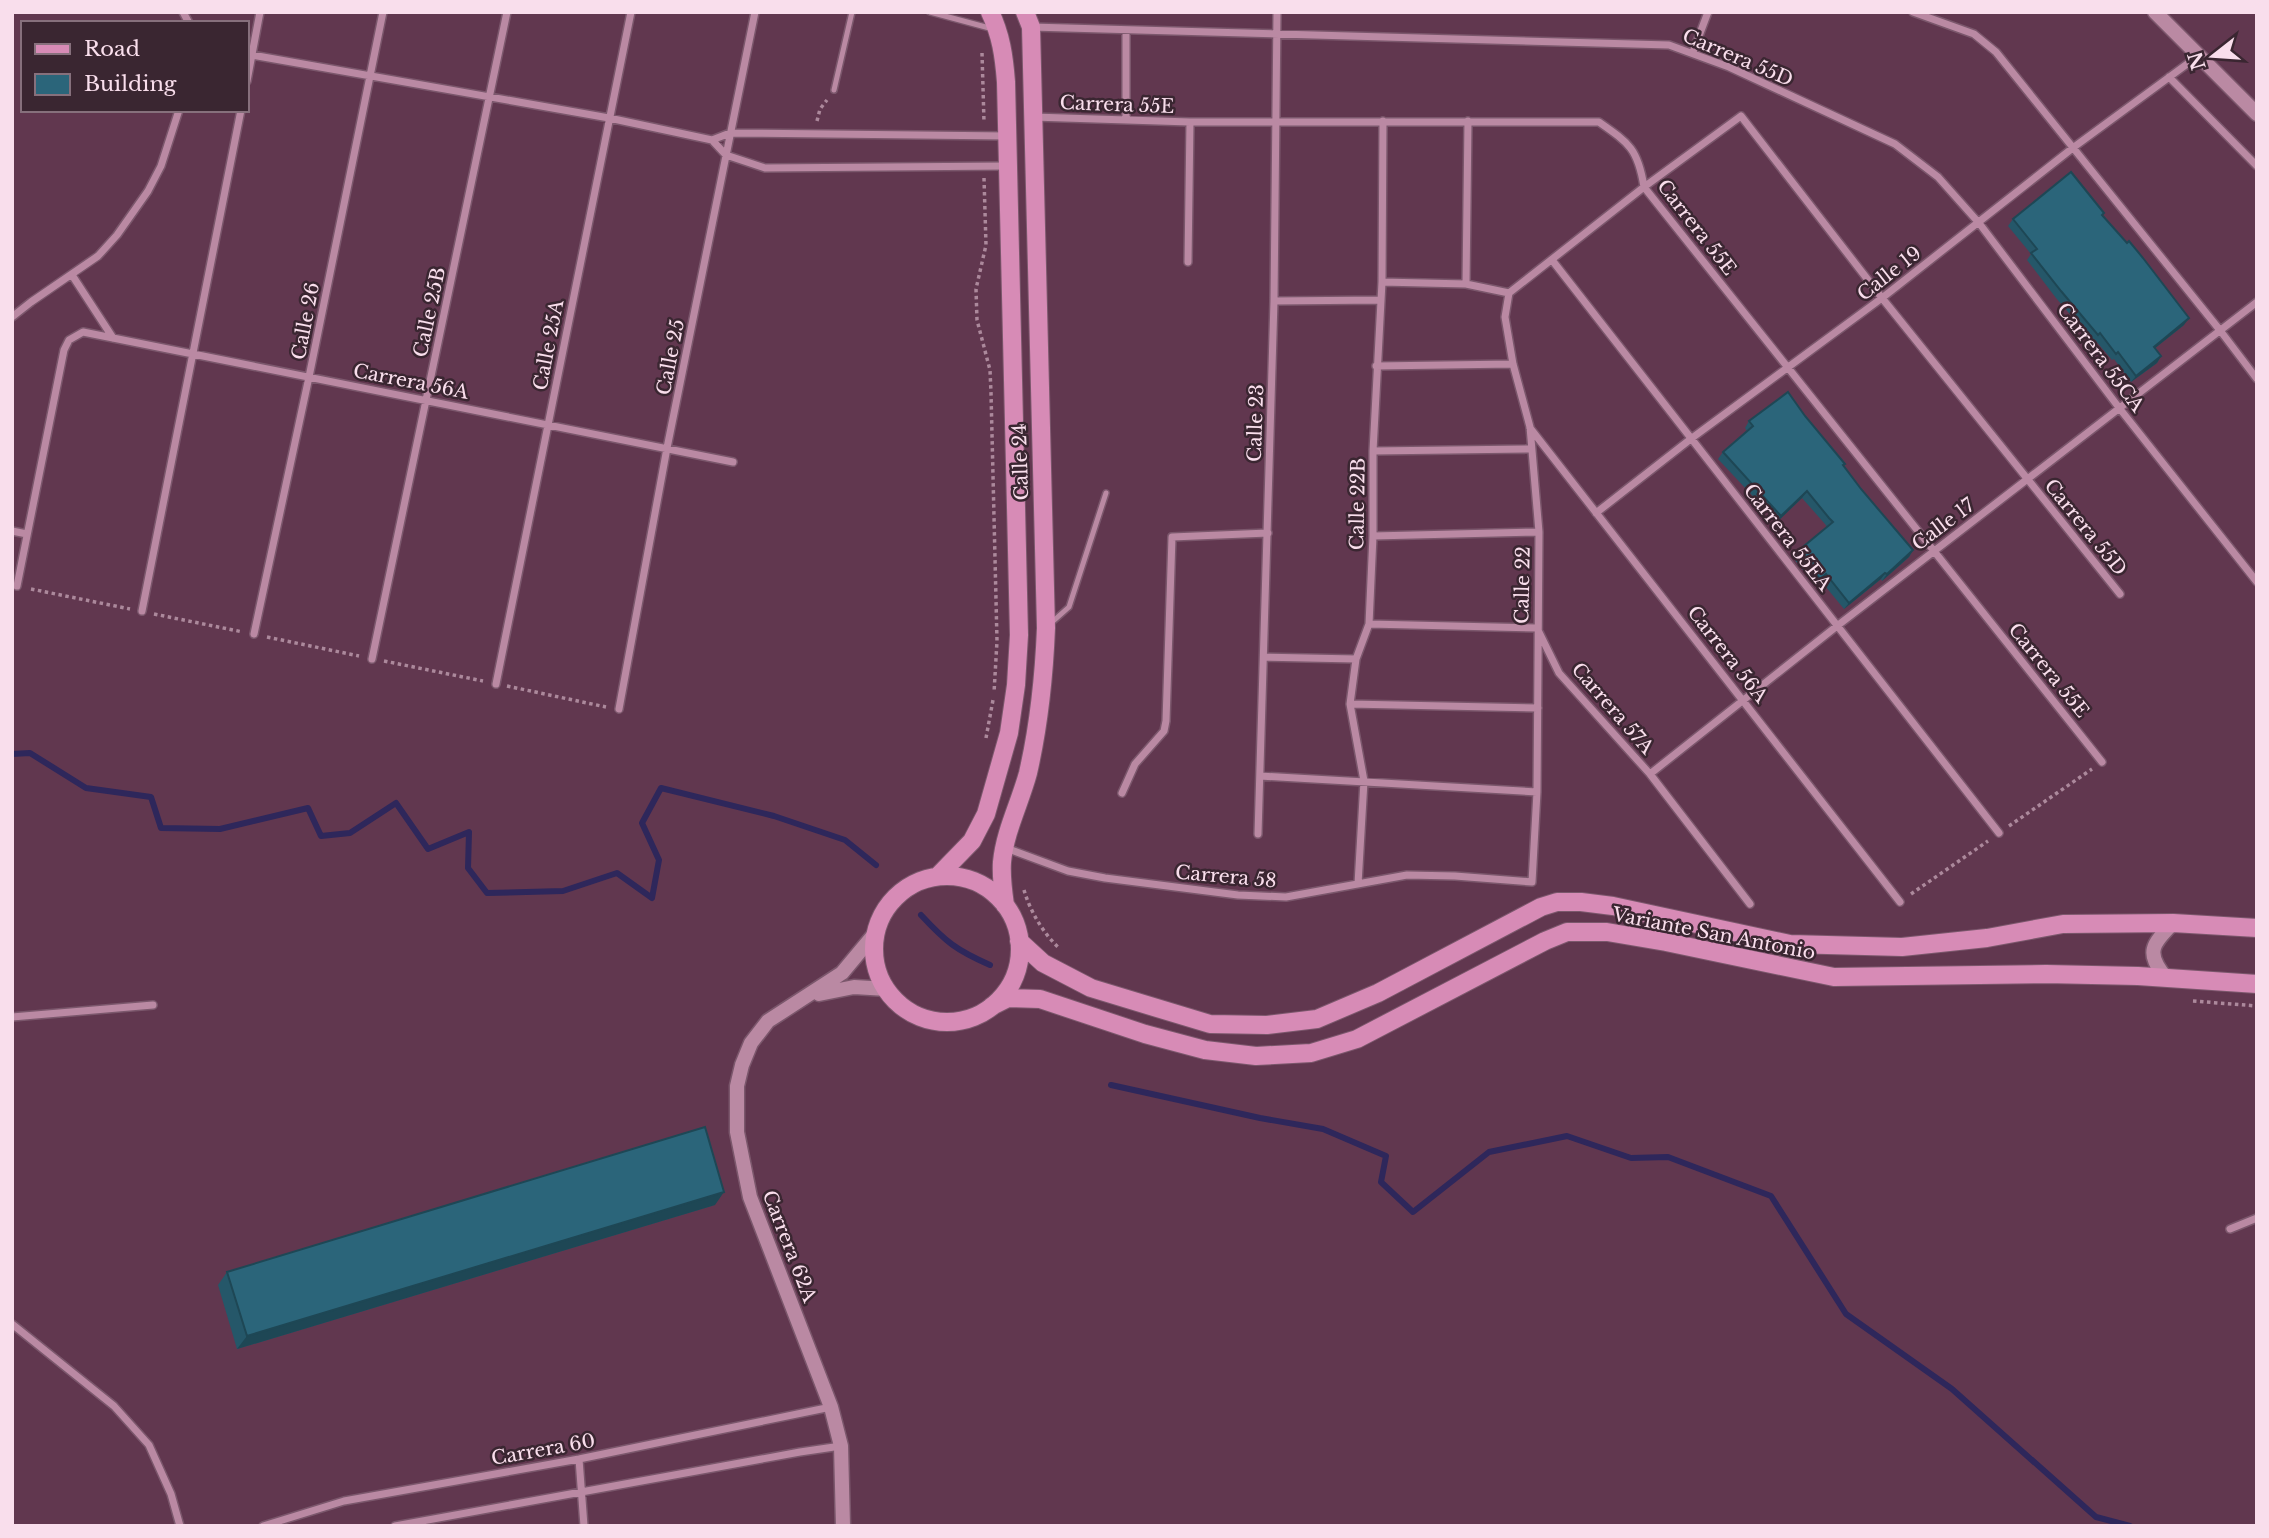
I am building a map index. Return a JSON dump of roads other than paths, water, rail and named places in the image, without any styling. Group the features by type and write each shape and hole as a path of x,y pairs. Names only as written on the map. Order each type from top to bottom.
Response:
{"main road":[{"path":"990,12 999,31"},
{"name":"Calle 24","path":"1005,905 1002,881 1005,847 1027,776 1037,731 1043,687 1046,628 1029,17"},
{"name":"Calle 24","path":"938,876 972,841 986,814 1009,733 1016,685 1019,635 1007,136 1004,54 999,31"},
{"name":"Variante San Antonio","path":"992,1006 1014,977 1019,959 1019,940 1012,916 1005,905 992,891 975,881 957,876 938,876 905,888 883,914 874,946 875,961 887,989 908,1010 921,1017 936,1021 965,1019 992,1006 1008,998 1040,999 1144,1034 1205,1050 1256,1056 1311,1053 1357,1039 1567,932 1607,932 1834,977 2046,974 2257,984"},
{"name":"Variante San Antonio","path":"1019,940 1043,963 1091,988 1210,1024 1267,1025 1317,1019 1378,993 1541,906 1557,902 1613,906 1803,944 1902,947 1987,938 2063,924 2173,923 2257,928"}],"street":[{"path":"248,76 260,12"},
{"name":"Calle 26","path":"254,635 383,12"},
{"name":"Calle 25B","path":"372,659 507,12"},
{"name":"Calle 25A","path":"496,684 631,12"},
{"name":"Calle 25","path":"619,709 667,449 755,12"},
{"name":"Calle 23","path":"1258,834 1274,301 1277,12"},
{"path":"1693,52 1708,12"},
{"path":"1913,12 1974,34 1996,52 2220,329 2257,379"},
{"path":"2161,14 2198,56 2257,114"},
{"name":"Carrera 55D","path":"1029,17 1126,30 1669,45 1693,52 1895,144 1915,157"},
{"path":"1126,30 1126,120"},
{"path":"252,55 609,118 712,140 730,133 1007,136"},
{"name":"Calle 19","path":"1596,513 1692,438 1882,298 2074,147 2198,56"},
{"path":"2169,78 2257,166"},
{"path":"12,317 98,256 134,214 161,166 178,112"},
{"path":"142,611 241,112"},
{"name":"Carrera 55D","path":"1644,187 1741,116 1882,298 2120,594"},
{"name":"Carrera 55E","path":"1033,117 1190,122 1599,121 1626,141 1641,164 1644,187 2102,762"},
{"name":"Calle 22B","path":"1358,884 1364,781 1350,704 1356,659 1368,624 1373,536 1376,366 1382,282 1383,121"},
{"path":"1466,284 1468,121"},
{"path":"1188,262 1190,122"},
{"path":"712,140 726,155 765,168 1007,166"},
{"name":"Carrera 55CA","path":"1915,157 1938,177 1979,223 2120,409 2257,582"},
{"path":"1382,282 1466,284 1509,293 1644,187"},
{"name":"Carrera 55EA","path":"1552,260 1999,833"},
{"path":"72,275 113,338"},
{"name":"Calle 22","path":"1509,293 1505,317 1513,364 1530,427 1539,532 1537,792 1532,882"},
{"path":"1274,301 1381,300"},
{"name":"Calle 17","path":"1650,774 1836,626 2257,302"},
{"name":"Carrera 56A","path":"27,534 64,350 69,340 83,332 733,463"},
{"path":"1376,366 1513,364"},
{"name":"Carrera 56A","path":"1530,427 1900,902"},
{"path":"1373,451 1530,449"},
{"path":"12,531 27,534 17,586"},
{"path":"1373,536 1539,532"},
{"path":"1122,793 1136,764 1164,731 1166,721 1172,537 1268,533"},
{"path":"1368,624 1537,628"},
{"name":"Carrera 57A","path":"1537,628 1559,673 1650,774 1750,904"},
{"path":"1264,657 1356,659"},
{"path":"1350,704 1538,708"},
{"path":"1260,776 1537,792"},
{"name":"Carrera 58","path":"1005,847 1080,873 1238,895 1286,897 1407,875 1532,882"},
{"path":"2166,978 2155,964 2153,953 2156,942 2173,923"},
{"name":"Carrera 62A","path":"843,1526 841,1446 831,1407 750,1198 737,1132 737,1086 751,1043 768,1021 842,973 877,930"},
{"name":"Carrera 62A","path":"800,1000 837,989 887,989"},
{"path":"12,1017 153,1004"},
{"path":"2230,1229 2257,1218"},
{"path":"12,1324 114,1406 149,1445 172,1494 180,1526"},
{"name":"Carrera 60","path":"263,1526 344,1501 579,1459 831,1407"},
{"path":"395,1526 841,1446"},
{"path":"579,1459 584,1526"}],"lane":[{"path":"834,90 852,12"},
{"path":"930,12 999,31"},
{"path":"1046,628 1069,607 1106,494"}],"waterway":[{"path":"12,754 30,753 86,788 151,797 161,828 220,829 308,808 321,836 350,833 396,803 428,849 469,832 468,868 487,893 563,891 617,873 652,898 659,860 642,823 661,788 774,816 845,840 876,865"},
{"path":"921,915 952,945 990,965"},
{"path":"1111,1085 1323,1129 1386,1156 1381,1182 1413,1212 1489,1152 1567,1136 1631,1158 1668,1157 1771,1196 1846,1314 1952,1389 2096,1517 2130,1526"}]}
